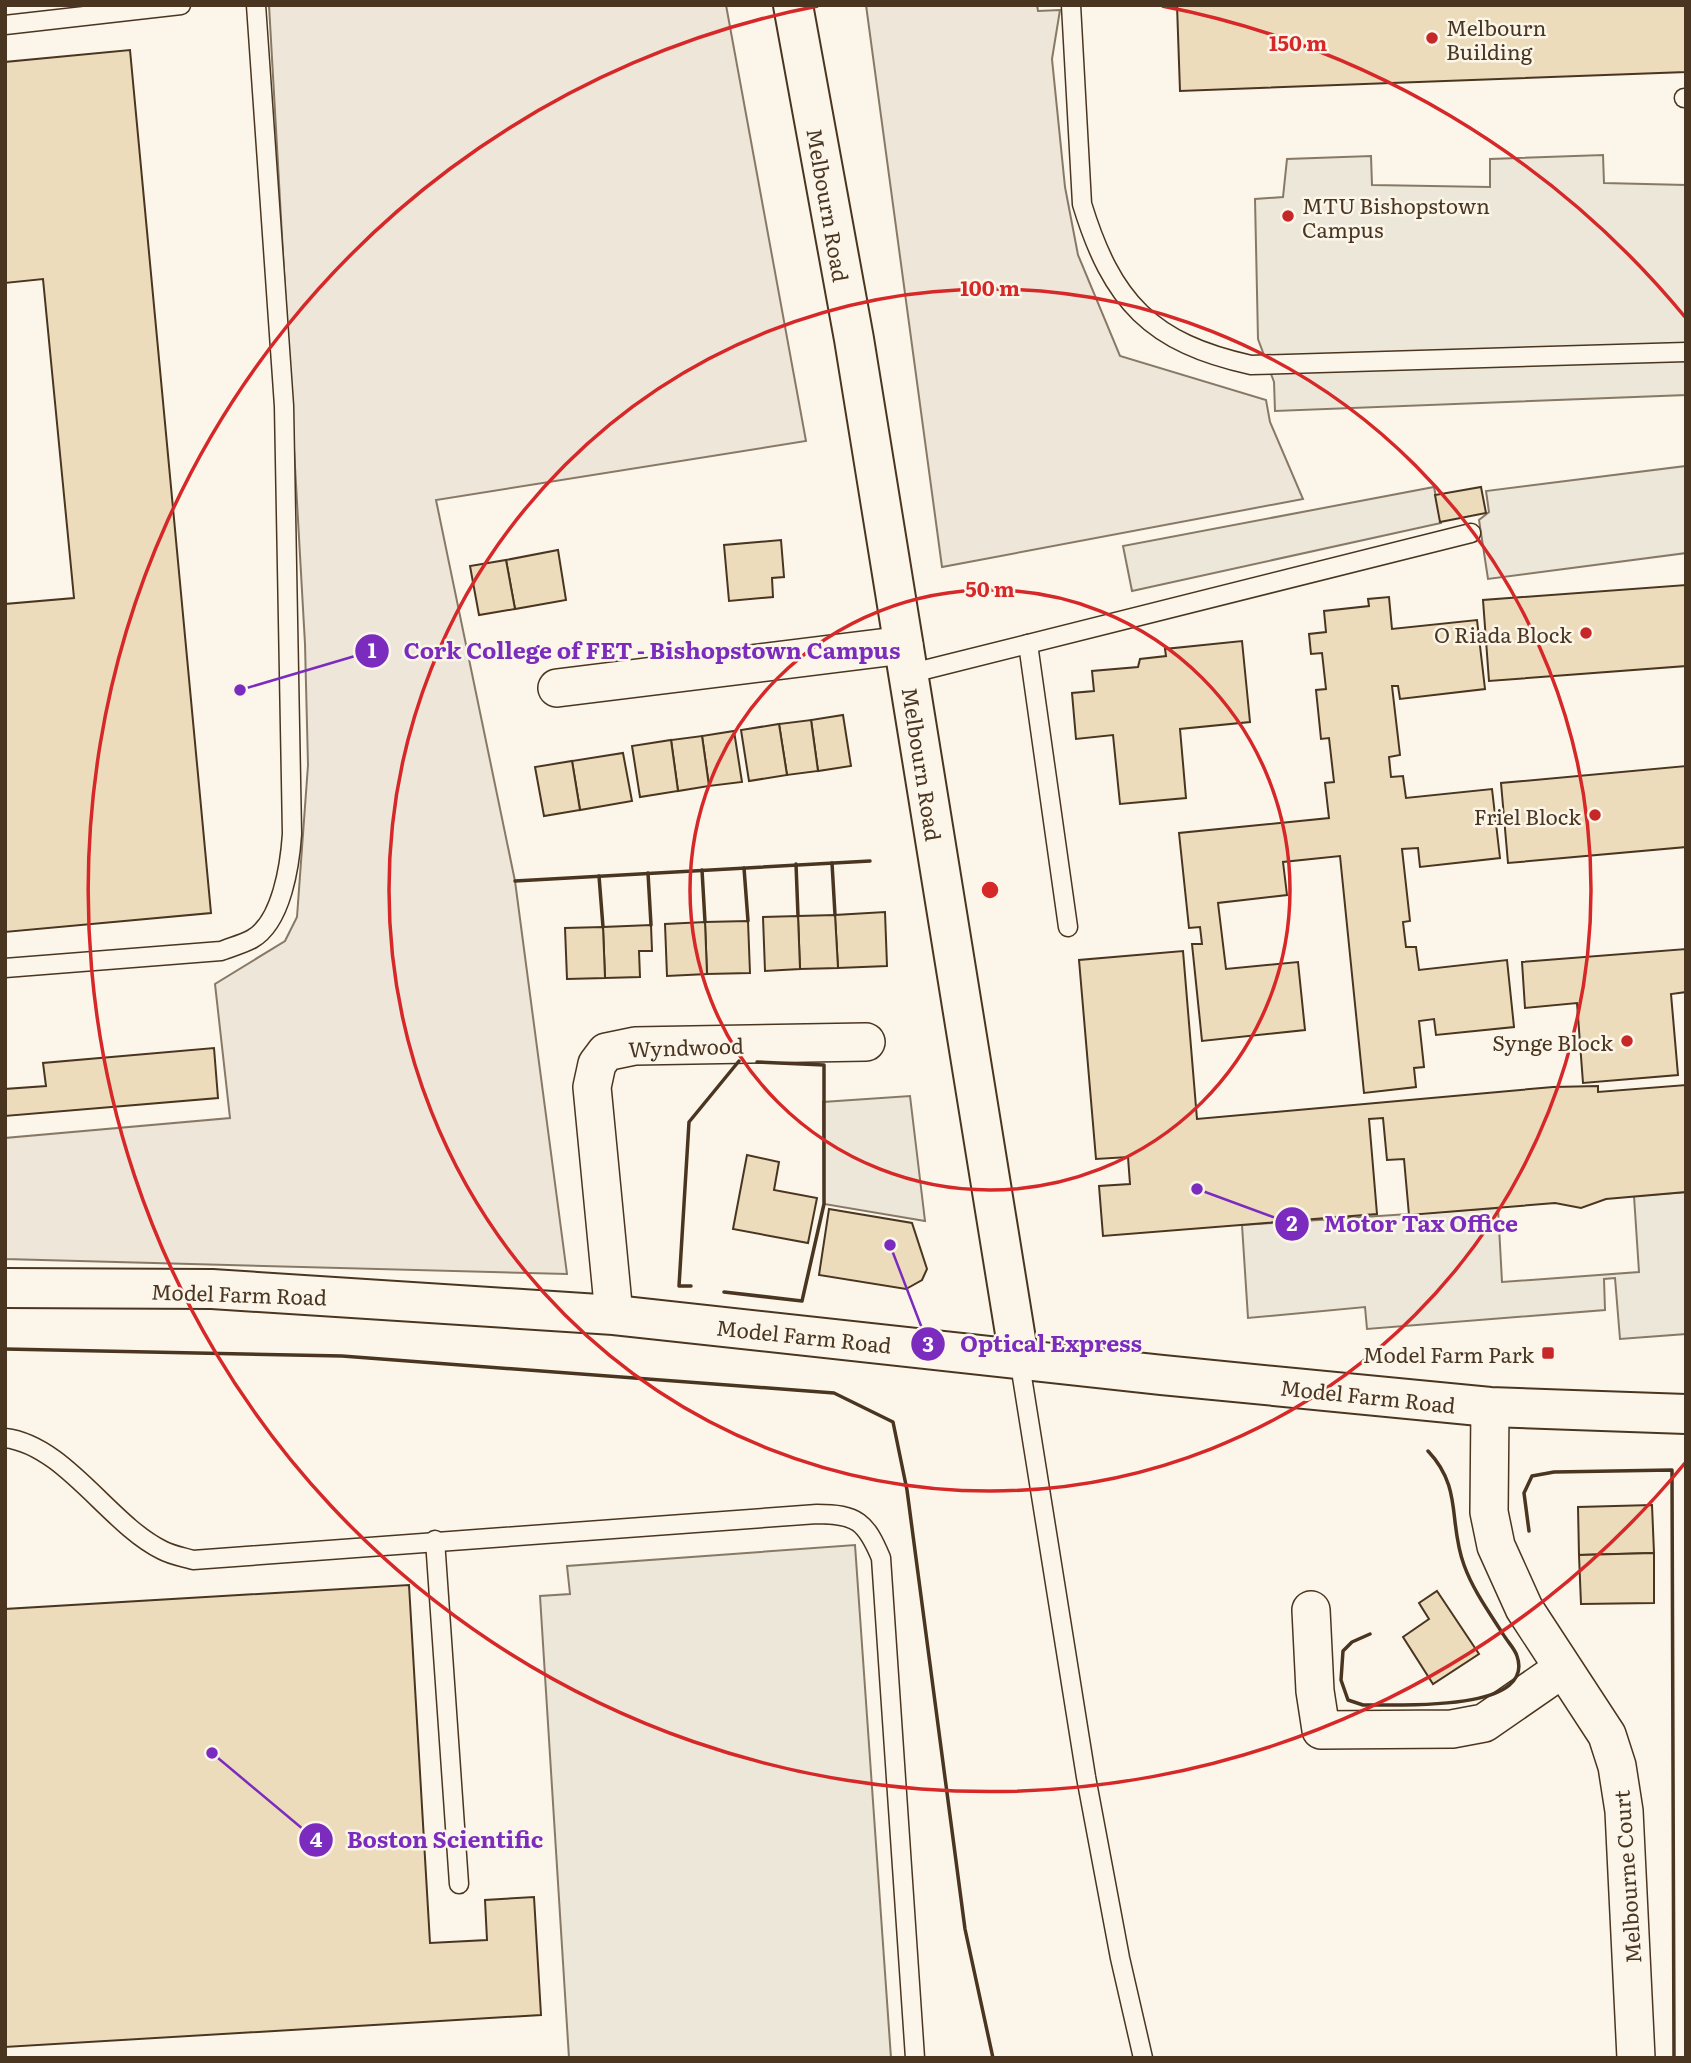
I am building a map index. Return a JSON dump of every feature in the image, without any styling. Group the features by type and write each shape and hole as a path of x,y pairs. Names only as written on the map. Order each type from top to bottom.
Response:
{"main road":[{"name":"Melbourn Road","path":"793,5 853,340 1018,1358"},
{"name":"Model Farm Road","path":"5,1288 212,1289 614,1315 1162,1376 1490,1407 1686,1414"}],"street":[{"path":"557,688 906,659"},
{"name":"Wyndwood","path":"614,1315 592,1087 597,1065 606,1052 635,1046 866,1042"},
{"name":"Melbourne Court","path":"1490,1407 1489,1512 1496,1546 1511,1583 1562,1669 1588,1703 1607,1735 1617,1766 1624,1811 1636,2058"},
{"path":"1311,1609 1315,1691 1321,1730 1452,1729 1484,1723 1562,1669"}],"lane":[{"path":"5,25 181,5"},
{"path":"5,968 221,951 255,938 271,916 290,866 292,834 284,406 256,5"},
{"path":"1071,5 1082,204 1091,234 1105,265 1123,293 1147,320 1181,344 1209,356 1251,365 1686,352"},
{"path":"906,659 1028,644 1471,533"},
{"path":"1028,644 1068,927"},
{"path":"1018,1358 1086,1777 1120,1958 1143,2058"},
{"path":"5,1438 20,1440 48,1456 162,1551 193,1560 435,1540 817,1514 843,1514 864,1524 881,1558 915,2058"},
{"path":"435,1540 458,1884"}],"shaded area":[{"path":"269,5 726,5 806,441 436,500 515,881 567,1274 5,1259 5,1138 230,1118 215,984 285,941 297,917 308,765 305,644"},
{"path":"866,5 1037,5 1038,11 1060,10 1052,59 1065,187 1078,255 1120,356 1266,400 1270,422 1303,499 942,567"},
{"path":"1603,155 1604,183 1686,185 1686,395 1275,411 1274,382 1258,339 1255,199 1283,197 1287,159 1371,156 1372,185 1490,187 1490,159"},
{"path":"1686,466 1686,553 1488,579 1479,520 1489,512 1486,491"},
{"path":"1434,487 1441,523 1132,591 1123,546"},
{"path":"910,1096 925,1221 824,1204 823,1102"},
{"path":"1686,1192 1686,1334 1620,1339 1615,1278 1604,1279 1605,1310 1367,1329 1365,1307 1248,1318 1242,1225 1498,1208 1502,1282 1639,1272 1634,1196"},
{"path":"855,1545 891,2058 569,2058 540,1596 570,1594 567,1566"}],"building":[{"name":"Melbourn Building","path":"1177,5 1686,5 1686,72 1180,91"},
{"path":"130,50 211,913 5,932 5,604 74,598 43,279 5,283 5,62"},
{"path":"1481,487 1486,513 1440,522 1435,495"},
{"path":"781,540 784,577 772,578 773,597 729,601 724,545"},
{"path":"558,550 566,600 515,609 506,560"},
{"path":"506,560 515,609 479,615 470,566"},
{"name":"O Riada Block","path":"1686,585 1686,666 1489,681 1483,600"},
{"path":"1389,597 1392,629 1477,620 1485,689 1400,699 1398,686 1392,686 1400,755 1389,757 1391,777 1403,776 1406,798 1492,789 1500,858 1420,867 1418,848 1402,849 1410,921 1403,922 1406,947 1416,947 1419,970 1507,960 1514,1027 1436,1035 1434,1019 1419,1021 1424,1067 1414,1068 1416,1087 1364,1093 1340,856 1283,862 1287,895 1218,903 1226,969 1298,962 1305,1030 1202,1041 1192,944 1202,944 1200,927 1189,928 1179,833 1329,818 1325,783 1334,782 1329,738 1321,739 1316,690 1326,689 1322,653 1311,654 1309,634 1326,632 1324,611 1369,606 1368,599"},
{"path":"1242,641 1250,722 1180,729 1186,798 1120,804 1113,735 1076,739 1072,693 1094,691 1092,671 1138,667 1140,659 1166,656 1165,649"},
{"path":"843,715 851,766 818,771 811,720"},
{"path":"811,720 818,771 787,775 779,724"},
{"path":"779,724 787,775 749,781 741,730"},
{"path":"734,731 742,782 709,786 702,736"},
{"path":"702,736 709,786 678,791 671,740"},
{"path":"671,740 678,791 640,797 632,746"},
{"path":"623,753 632,801 580,810 572,761"},
{"path":"572,761 580,810 544,816 535,767"},
{"name":"Friel Block","path":"1686,766 1686,847 1508,863 1501,783"},
{"path":"885,912 887,966 838,968 835,915"},
{"path":"835,915 838,968 800,969 798,916"},
{"path":"798,916 800,969 765,971 763,917"},
{"path":"748,921 750,973 707,974 705,922"},
{"path":"705,922 707,974 667,976 665,924"},
{"path":"651,925 652,951 639,951 640,977 605,978 603,927"},
{"path":"603,927 605,978 567,979 565,928"},
{"name":"Synge Block","path":"1686,949 1686,992 1671,994 1678,1075 1583,1083 1577,1003 1525,1008 1522,962"},
{"path":"1183,951 1197,1119 1553,1087 1598,1086 1598,1092 1686,1085 1686,1192 1606,1199 1581,1208 1555,1203 1409,1215 1404,1159 1387,1160 1383,1118 1369,1119 1377,1214 1103,1236 1099,1186 1130,1184 1128,1157 1096,1159 1079,960"},
{"path":"214,1048 218,1098 5,1116 5,1089 46,1086 43,1063"},
{"path":"747,1155 779,1162 774,1190 817,1198 808,1243 733,1229"},
{"path":"829,1209 912,1223 927,1269 922,1280 906,1289 819,1275"},
{"path":"1652,1505 1654,1553 1579,1555 1578,1507"},
{"path":"1654,1553 1654,1603 1581,1604 1579,1555"},
{"path":"409,1585 430,1943 487,1940 485,1900 534,1897 541,2015 5,2047 5,1609"},
{"path":"1437,1591 1479,1654 1433,1684 1403,1637 1429,1619 1419,1603"}],"wall":[{"path":"515,881 870,861"},
{"path":"832,863 835,915"},
{"path":"796,864 798,916"},
{"path":"744,868 748,921"},
{"path":"702,870 705,922"},
{"path":"648,873 651,925"},
{"path":"599,876 603,927"},
{"path":"691,1286 679,1286 689,1122 739,1061"},
{"path":"724,1292 802,1301 824,1204 824,1065 757,1062"},
{"path":"5,1349 342,1356 834,1393 893,1422 907,1490 965,1929 993,2058"},
{"path":"1370,1634 1352,1642 1343,1651 1341,1680 1348,1700 1363,1705 1429,1704 1484,1697 1505,1688 1517,1675 1516,1653 1482,1601 1464,1565 1459,1549 1451,1492 1439,1465 1428,1451"},
{"path":"1529,1531 1524,1493 1532,1476 1554,1472 1672,1470 1674,2058"}],"place":[{"name":"Melbourn Building","path":"1432,38"},
{"name":"MTU Bishopstown Campus","path":"1288,216"},
{"name":"O Riada Block","path":"1586,633"},
{"name":"Cork College of FET - Bishopstown Campus","path":"240,690"},
{"name":"Friel Block","path":"1595,815"},
{"name":"Synge Block","path":"1627,1041"},
{"name":"Motor Tax Office","path":"1197,1189"},
{"name":"Optical Express","path":"890,1245"},
{"name":"Model Farm Park","path":"1548,1353"},
{"name":"Boston Scientific","path":"212,1753"}]}
